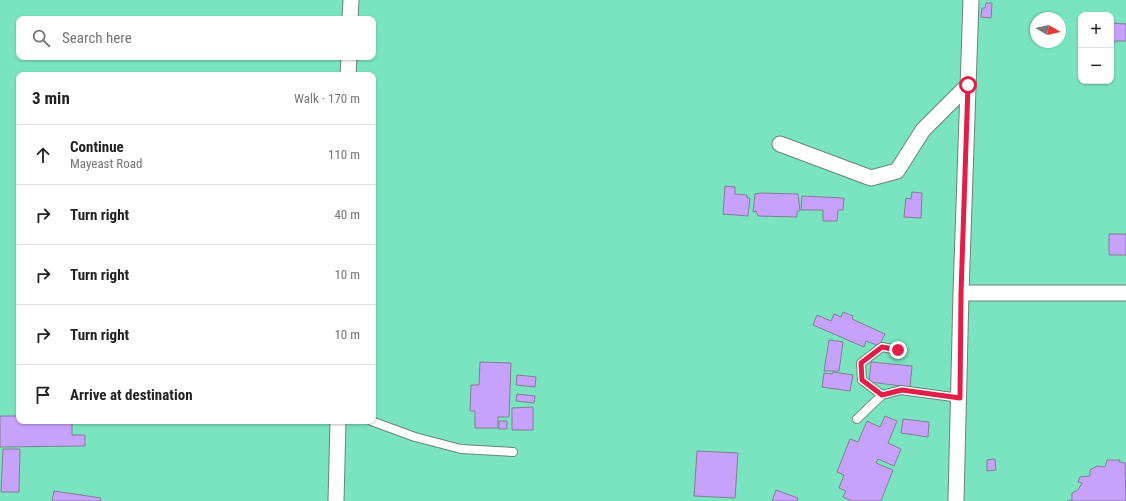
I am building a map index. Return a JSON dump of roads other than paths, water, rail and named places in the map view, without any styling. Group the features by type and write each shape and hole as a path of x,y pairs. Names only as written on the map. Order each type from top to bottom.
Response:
{"street":[{"path":"350,0 350,16"},
{"path":"956,501 960,398 961,293 971,0"},
{"path":"348,72 349,60"},
{"path":"780,144 871,178 897,171 923,130 968,85"},
{"path":"961,293 1126,293"},
{"path":"336,501 338,424"}],"lane":[{"path":"882,395 862,380 861,363 882,347 898,350"},
{"path":"857,420 882,395 902,390 960,398"},
{"path":"376,423 415,437 461,449 513,452"}]}
